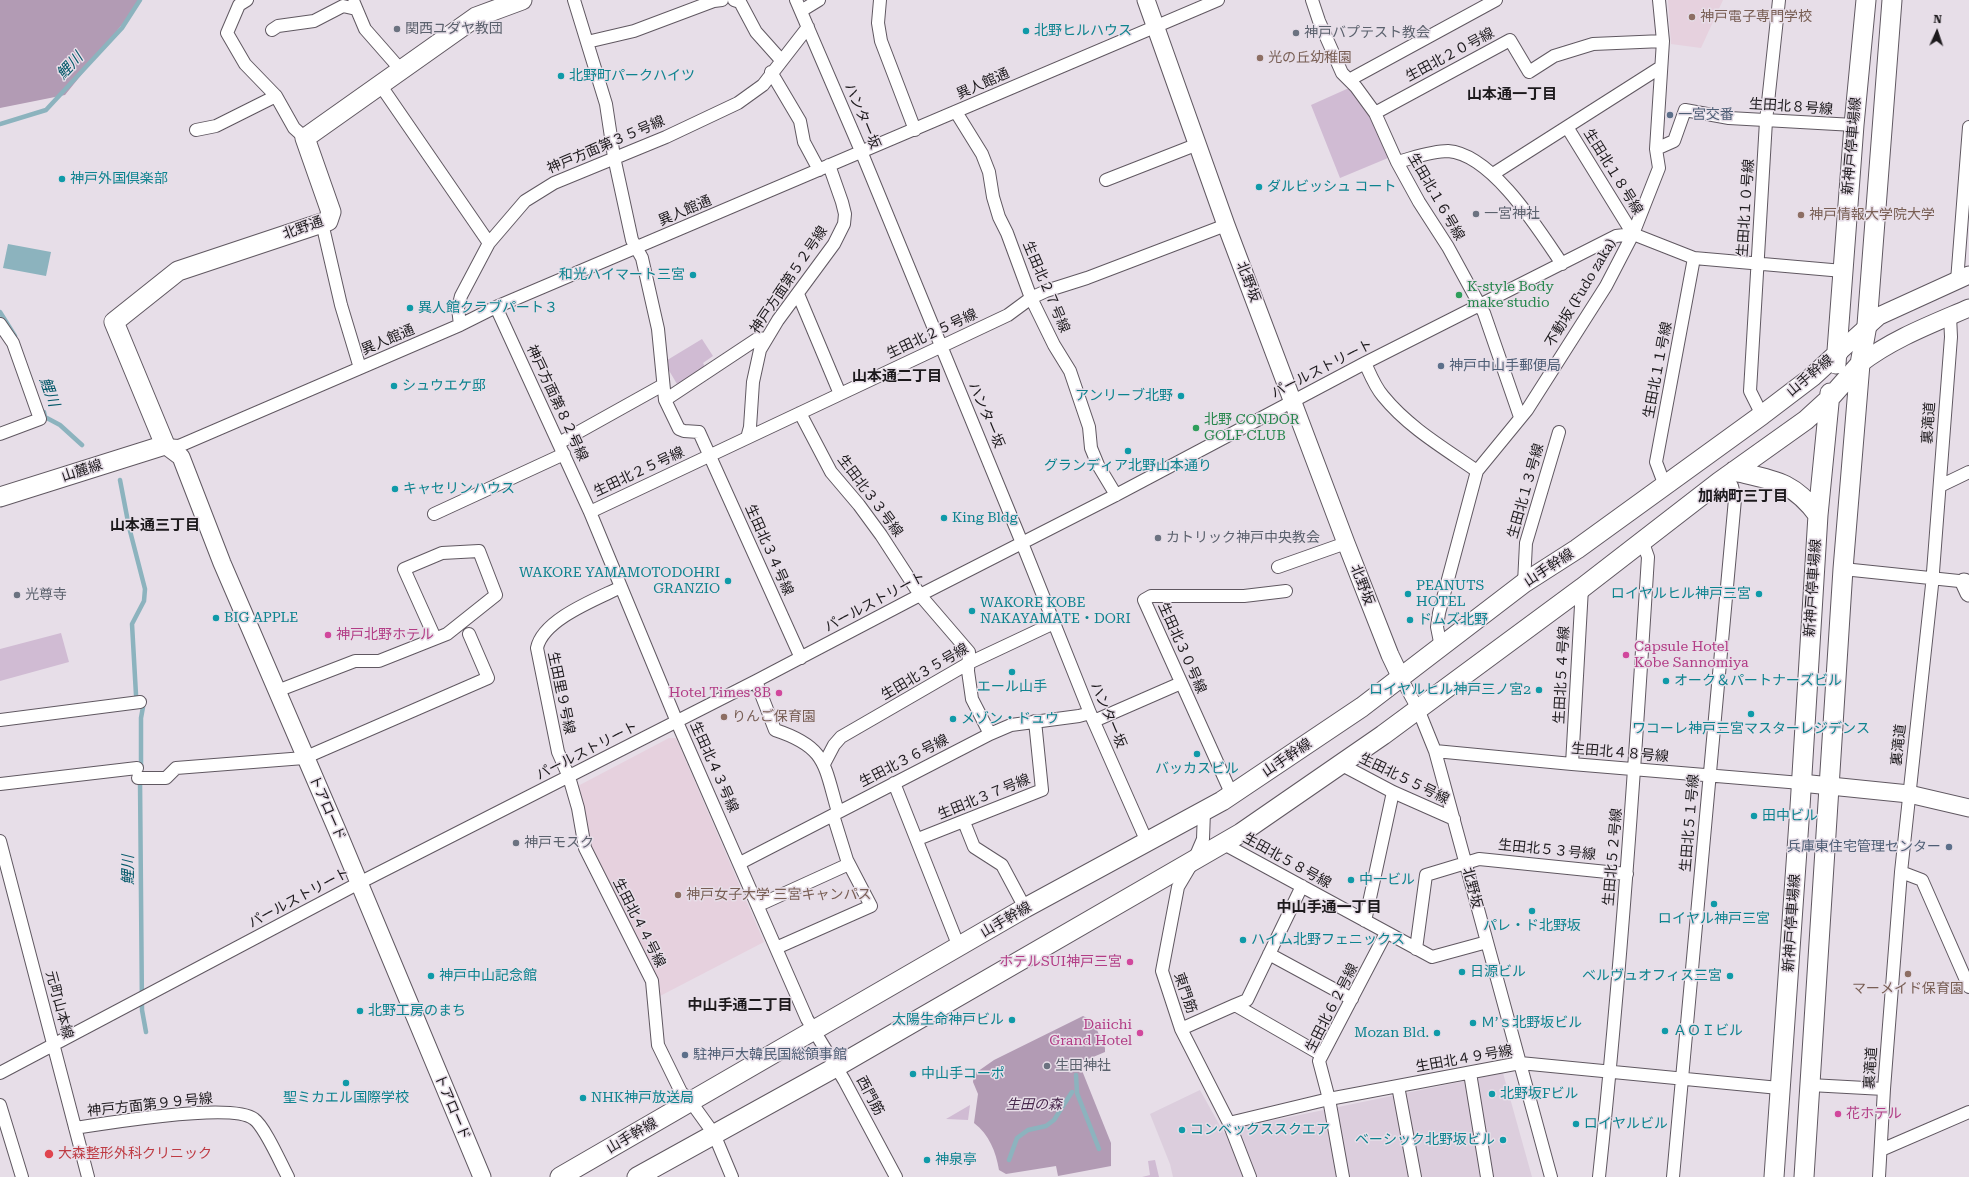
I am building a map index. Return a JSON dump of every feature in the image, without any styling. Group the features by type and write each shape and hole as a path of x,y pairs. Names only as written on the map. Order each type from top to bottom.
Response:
{"main road":[{"path":"305,138 381,86 476,17 522,0"},
{"name":"新神戸停車場線","path":"1774,1177 1818,515 1829,399 1838,353 1842,271 1866,0"},
{"name":"新神戸停車場線","path":"1804,1177 1843,569 1860,364 1866,325 1892,0"},
{"name":"北野通","path":"164,445 114,322 178,271 328,221 332,212 305,138"},
{"name":"山手幹線","path":"560,1177 1025,908 1204,812 1232,795 1362,707 1524,583 1577,550 1665,486 1812,377 1838,353"},
{"name":"山手幹線","path":"637,1177 836,1068 1224,844 1342,765 1582,588 1642,540 1806,420 1829,399 1860,364"},
{"name":"山麓線","path":"0,497 164,445"},
{"path":"1727,477 1787,485 1806,499 1818,515"}],"street":[{"path":"247,0 239,5 227,33 245,64 276,96 294,128 305,138"},
{"path":"574,0 606,104 614,157 632,240 642,258 658,329 665,400 757,339 767,338"},
{"path":"734,0 740,2 756,32 781,60"},
{"path":"799,6 819,0"},
{"path":"880,0 878,23 881,41 915,130"},
{"name":"北野坂","path":"1146,0 1226,225 1346,543 1390,655 1418,709 1436,751 1551,1177"},
{"name":"異人館通","path":"164,445 179,446 460,325 496,307 1218,0"},
{"name":"生田北１６号線","path":"1312,0 1318,21 1342,73 1375,114 1397,162 1419,202 1448,248 1484,313 1520,417"},
{"path":"1349,80 1496,0"},
{"name":"不動坂 (Fudo zaka)","path":"1441,647 1437,627 1439,613 1477,471 1527,410 1606,286 1633,234 1659,168 1656,150 1663,41 1659,0"},
{"name":"生田北１０号線","path":"1762,415 1750,391 1766,121 1779,0"},
{"path":"587,42 634,31 718,1"},
{"path":"272,30 278,26 314,21 343,6 355,4 365,29 401,70"},
{"name":"ハンター坂","path":"799,6 861,151 1092,717 1147,842"},
{"name":"神戸方面第３５号線","path":"460,325 458,308 461,296 488,243 525,201 554,183 614,157 666,137 738,103 763,85 771,72 808,27"},
{"name":"生田北２０号線","path":"1375,114 1510,40 1529,72 1554,56 1593,44 1663,41"},
{"path":"1493,174 1661,67"},
{"name":"神戸方面第５２号線","path":"747,438 750,427 753,382 760,350 834,244 844,224 845,214 842,202 824,167 804,142 800,121 771,72"},
{"path":"381,86 488,243"},
{"path":"196,130 216,126 276,96"},
{"name":"生田北８号線","path":"1656,150 1674,141 1685,110 1729,118 1854,126"},
{"name":"生田北２７号線","path":"956,112 982,154 989,172 993,197 999,217 1008,233 1031,298 1054,346 1070,371 1088,427 1091,448 1098,464 1116,495"},
{"name":"生田北１８号線","path":"1567,127 1633,234"},
{"path":"1963,278 1969,127"},
{"path":"1106,180 1198,144"},
{"path":"1397,162 1429,153 1448,151 1464,155 1475,160 1493,174 1529,217 1562,264"},
{"path":"322,223 341,305 360,368"},
{"name":"生田北２５号線","path":"590,512 1008,315 1031,298 1226,225"},
{"path":"1633,234 1694,258 1842,271"},
{"name":"パールストリート","path":"0,1073 359,883 801,658 920,595 1116,495 1365,363 1616,236 1633,234"},
{"name":"生田北１１号線","path":"1665,486 1656,462 1694,258"},
{"name":"山手幹線","path":"1838,353 1866,325 1878,316 1963,278"},
{"path":"798,294 840,394"},
{"name":"神戸方面第８２号線","path":"496,307 590,512"},
{"name":"山手幹線","path":"1860,364 1874,353 1892,343 1969,308"},
{"name":"裏滝道","path":"1879,1177 1884,1089 1901,872 1940,486 1951,336 1950,316"},
{"path":"0,324 13,343 40,419 0,434"},
{"path":"1365,363 1382,395 1399,413 1477,471"},
{"path":"434,514 562,449 663,385"},
{"name":"生田北３４号線","path":"665,400 679,429 684,431 699,432 801,658"},
{"name":"生田北３３号線","path":"800,413 831,472 877,529 920,595 969,652 968,671 972,699 990,734"},
{"name":"生田北１３号線","path":"1524,583 1526,543 1559,432"},
{"name":"トアロード","path":"164,445 181,457 222,563 304,758 359,883 482,1177"},
{"path":"1940,486 1969,472"},
{"name":"生田北５１号線","path":"1673,1177 1735,499 1732,486 1727,477"},
{"name":"生田北４３号線","path":"590,512 677,722 814,1031"},
{"name":"生田北５２号線","path":"1599,1177 1610,1072 1635,770 1648,557 1642,540"},
{"path":"1278,567 1346,543"},
{"path":"277,691 355,661 379,661 447,634 496,595 479,551 442,553 404,569 435,638"},
{"path":"1843,569 1968,586"},
{"name":"生田里９号線","path":"569,777 558,752 537,648 538,641 550,627 576,610 621,587"},
{"name":"生田北５４号線","path":"1572,764 1582,588"},
{"name":"生田北３０号線","path":"1232,795 1144,600 1151,596 1244,596 1286,591"},
{"name":"生田北３５号線","path":"824,764 834,745 842,737 969,663 1054,623"},
{"path":"0,784 138,775 154,778 166,778 176,768 304,758 488,678 469,634"},
{"path":"756,681 775,730 794,736 814,750 824,764 849,864 871,906 776,948"},
{"name":"生田北３６号線","path":"740,863 990,734 1011,725 1079,716 1092,717 1181,683"},
{"path":"0,720 140,702"},
{"name":"生田北３７号線","path":"918,839 1042,790 1035,721"},
{"name":"生田北４８号線","path":"1436,751 1710,777 1801,784"},
{"name":"生田北５５号線","path":"1342,765 1392,792 1454,819"},
{"name":"生田北４４号線","path":"569,777 578,808 585,848 652,981 658,1045 681,1092 691,1102 714,1134 732,1177"},
{"path":"894,783 918,839 959,947"},
{"path":"1801,784 1909,794 1969,808"},
{"path":"1365,921 1392,792"},
{"name":"東門筋","path":"1204,812 1203,839 1194,860 1178,887 1162,971 1181,1029 1229,1123 1250,1177"},
{"path":"964,822 974,847 1002,866 1025,908"},
{"name":"元町山本線","path":"0,841 88,1177"},
{"name":"生田北５８号線","path":"1224,844 1432,957 1487,942"},
{"name":"生田北５３号線","path":"1416,949 1426,875 1479,859 1627,874"},
{"path":"759,905 849,864"},
{"path":"1901,872 1922,880 1969,987"},
{"path":"1181,1029 1247,1000 1302,886"},
{"name":"生田北６２号線","path":"1343,1177 1329,1098 1319,1061 1386,933"},
{"path":"1269,954 1352,999"},
{"path":"1235,1005 1322,1055"},
{"name":"西門筋","path":"814,1031 896,1177"},
{"name":"生田北４９号線","path":"1229,1123 1329,1098 1520,1063 1779,1088"},
{"path":"1470,1073 1478,1135 1487,1177"},
{"path":"1810,1085 1884,1089"},
{"path":"1398,1086 1415,1177"},
{"path":"0,1105 22,1177"},
{"path":"1881,1150 1969,1112"},
{"name":"神戸方面第９９号線","path":"75,1128 178,1114 246,1113 260,1125 288,1177"}],"shaded area":[{"name":"神戸電子専門学校","path":"1668,0 1723,0 1701,48 1671,44"},
{"path":"1349,88 1368,113 1388,158 1340,178 1311,105"},
{"path":"702,339 713,356 703,363 705,367 677,384 664,362"},
{"path":"61,633 69,662 0,681 0,649"},
{"name":"神戸女子大学 三宮キャンパス","path":"669,738 676,738 764,942 660,996 657,982 589,848 576,787"},
{"path":"1503,1073 1532,1177 1173,1177 1170,1164 1150,1114 1200,1090 1224,1133 1246,1126"},
{"path":"970,1105 968,1120 946,1119"},
{"path":"1155,1160 1159,1177 1142,1177 1150,1175 1148,1161"}],"green space":[{"path":"0,0 142,0 65,95 0,108"},
{"name":"生田の森","path":"1083,1016 1093,1021 1105,1048 1105,1052 1079,1063 1111,1143 1111,1166 1058,1176 1056,1166 1006,1174 999,1170 996,1157 988,1138 974,1123 978,1094 973,1082 974,1074 994,1060"}],"water":[{"path":"8,244 51,252 46,276 3,268"}],"waterway":[{"name":"鯉川","path":"0,124 46,110 122,28 140,0"},
{"name":"鯉川","path":"0,312 15,336"},
{"name":"鯉川","path":"44,412 45,417 60,425 82,445"},
{"name":"鯉川","path":"120,480 129,527 145,589 144,601 132,624 136,695"},
{"name":"鯉川","path":"141,769 141,718 143,707"},
{"name":"鯉川","path":"140,779 142,1010 146,1032"},
{"path":"1076,1075 1077,1093 1099,1149"},
{"path":"1009,1160 1017,1138 1028,1130 1046,1126 1054,1120 1072,1092"}],"place":[{"name":"神戸電子専門学校","path":"1692,17"},
{"name":"関西ユダヤ教団","path":"397,29"},
{"name":"北野ヒルハウス","path":"1026,31"},
{"name":"神戸バプテスト教会","path":"1296,33"},
{"name":"光の丘幼稚園","path":"1260,58"},
{"name":"北野町パークハイツ","path":"561,76"},
{"name":"一宮交番","path":"1670,115"},
{"name":"神戸外国倶楽部","path":"62,179"},
{"name":"ダルビッシュ コート","path":"1259,187"},
{"name":"一宮神社","path":"1476,214"},
{"name":"神戸情報大学院大学","path":"1801,215"},
{"name":"和光ハイマート三宮","path":"693,275"},
{"name":"K-style Body make studio","path":"1459,295"},
{"name":"異人館クラブパート３","path":"410,308"},
{"name":"神戸中山手郵便局","path":"1441,366"},
{"name":"シュウエケ邸","path":"394,386"},
{"name":"アンリーブ北野","path":"1181,396"},
{"name":"北野 CONDOR GOLF CLUB","path":"1196,428"},
{"name":"グランディア北野山本通り","path":"1128,451"},
{"name":"キャセリンハウス","path":"395,489"},
{"name":"King Bldg","path":"944,518"},
{"name":"カトリック神戸中央教会","path":"1158,538"},
{"name":"WAKORE YAMAMOTODOHRI GRANZIO","path":"728,581"},
{"name":"PEANUTS HOTEL","path":"1408,594"},
{"name":"ロイヤルヒル神戸三宮","path":"1759,594"},
{"name":"光尊寺","path":"17,595"},
{"name":"WAKORE KOBE NAKAYAMATE・DORI","path":"972,611"},
{"name":"BIG APPLE","path":"216,618"},
{"name":"ドムズ北野","path":"1410,620"},
{"name":"神戸北野ホテル","path":"328,635"},
{"name":"Capsule Hotel Kobe Sannomiya","path":"1626,655"},
{"name":"エール山手","path":"1012,672"},
{"name":"オーク＆パートナーズビル","path":"1666,681"},
{"name":"ロイヤルヒル神戸三ノ宮2","path":"1539,690"},
{"name":"Hotel Times 8B","path":"779,693"},
{"name":"ワコーレ神戸三宮マスターレジデンス","path":"1751,714"},
{"name":"りんご保育園","path":"724,717"},
{"name":"メゾン・ドュウ","path":"953,719"},
{"name":"バッカスビル","path":"1197,754"},
{"name":"田中ビル","path":"1754,816"},
{"name":"神戸モスク","path":"516,843"},
{"name":"兵庫東住宅管理センター","path":"1949,847"},
{"name":"中一ビル","path":"1351,880"},
{"name":"神戸女子大学 三宮キャンパス","path":"678,895"},
{"name":"ロイヤル神戸三宮","path":"1714,904"},
{"name":"パレ・ド北野坂","path":"1532,911"},
{"name":"ハイム北野フェニックス","path":"1243,940"},
{"name":"ホテルSUI神戸三宮","path":"1130,962"},
{"name":"日源ビル","path":"1462,972"},
{"name":"マーメイド保育園","path":"1908,974"},
{"name":"神戸中山記念館","path":"431,976"},
{"name":"ベルヴュオフィス三宮","path":"1730,976"},
{"name":"北野工房のまち","path":"360,1011"},
{"name":"太陽生命神戸ビル","path":"1012,1020"},
{"name":"Ｍ’ｓ北野坂ビル","path":"1473,1023"},
{"name":"ＡＯＩビル","path":"1665,1031"},
{"name":"Daiichi Grand Hotel","path":"1140,1033"},
{"name":"Mozan Bld.","path":"1437,1033"},
{"name":"駐神戸大韓民国総領事館","path":"685,1055"},
{"name":"生田神社","path":"1047,1066"},
{"name":"中山手コーポ","path":"913,1074"},
{"name":"聖ミカエル国際学校","path":"346,1083"},
{"name":"北野坂Fビル","path":"1492,1094"},
{"name":"NHK神戸放送局","path":"583,1098"},
{"name":"花ホテル","path":"1838,1114"},
{"name":"ロイヤルビル","path":"1576,1124"},
{"name":"コンベックススクエア","path":"1182,1130"},
{"name":"ベーシック北野坂ビル","path":"1503,1140"},
{"name":"大森整形外科クリニック","path":"49,1154"},
{"name":"神泉亭","path":"927,1160"}],"district":[{"name":"山本通一丁目","path":"1512,95"},
{"name":"山本通二丁目","path":"897,377"},
{"name":"加納町三丁目","path":"1743,497"},
{"name":"山本通三丁目","path":"155,526"},
{"name":"中山手通一丁目","path":"1329,908"},
{"name":"中山手通二丁目","path":"740,1006"}]}
